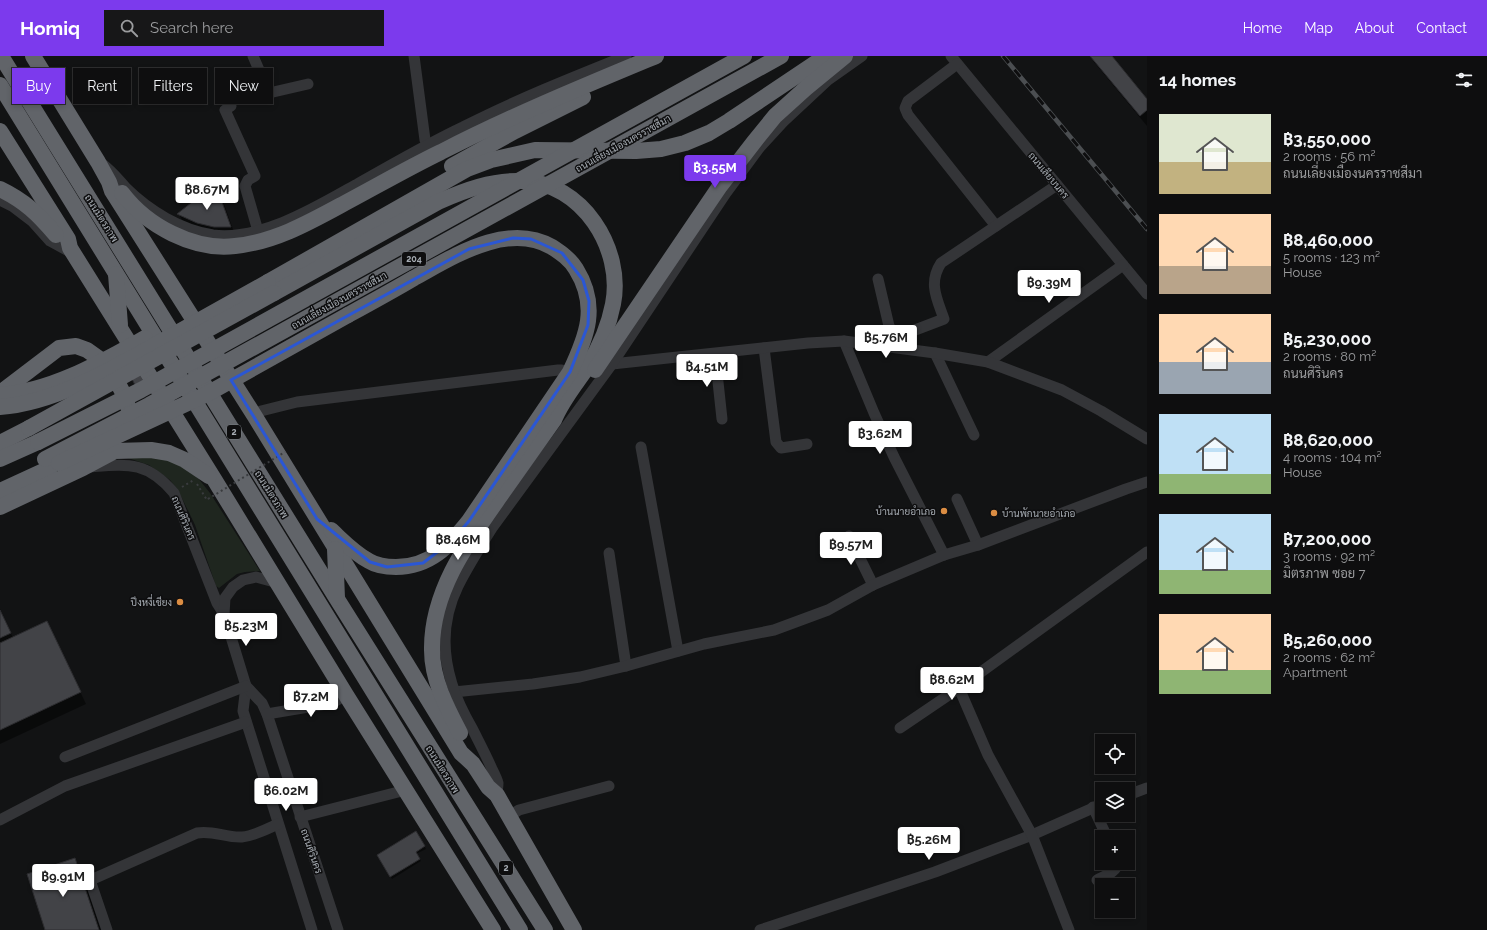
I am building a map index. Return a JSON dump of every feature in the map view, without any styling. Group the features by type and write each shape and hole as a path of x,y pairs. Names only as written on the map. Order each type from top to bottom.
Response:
{"highway":[{"name":"ถนนมิตรภาพ","path":"1,56 545,930"},
{"path":"33,56 98,162 109,182 112,191 254,415 461,753 473,764 488,787 497,795 574,930"},
{"path":"109,182 118,188 126,199 142,215 167,230 192,242 213,246 234,246 259,242 282,235 312,221 441,151 540,104 656,56"},
{"path":"0,443 30,428 515,131 666,56"},
{"name":"ถนนเลี่ยงเมืองนครราชสีมา","path":"0,459 38,442 141,390 744,56"},
{"name":"ถนนเลี่ยงเมืองนครราชสีมา","path":"0,481 47,464 149,405 781,56"},
{"path":"0,407 40,399 70,388 102,373 268,283 467,169 491,160 535,150 636,151 661,149 685,143 709,133 729,121 826,56"},
{"path":"554,420 564,414 568,409 734,167 775,116 845,56"},
{"name":"ถนนมิตรภาพ","path":"0,85 520,930"},
{"path":"0,131 68,239 72,251 120,329 493,930"},
{"path":"0,394 37,388 67,377 464,190 491,183 523,180 542,183 580,205 593,220 604,239 610,255 615,281 613,304 607,327 589,364 558,410 554,420 488,513 452,570 442,593 434,620 432,651 436,680 448,710 469,750 473,764"},
{"path":"0,189 17,197 39,214 62,242 72,251"},
{"path":"0,491 47,464 207,394 441,263 469,249 493,241 513,238 531,239 547,244 562,253 574,264 583,280 589,301 588,325 570,372 469,522 453,540 439,553 423,563 404,567 387,567 370,562 352,550 327,525 317,519"},
{"path":"116,272 120,329"},
{"path":"0,394 59,348 76,346 87,350 101,360 113,374 129,409 130,423 115,451"},
{"path":"0,507 83,468 115,451 151,450 169,453 185,460 197,476 214,479"},
{"path":"335,547 338,599"}],"street":[{"path":"253,56 269,93 308,84"},
{"path":"414,56 425,140 428,145"},
{"path":"98,162 112,171 126,188 146,206 193,230 214,235 234,235 258,231 279,224 308,211 428,145 490,113 626,56"},
{"path":"497,795 498,782 483,748 463,713 454,692 446,663 445,636 449,610 457,587 492,528 610,364 722,199 760,147 782,122 828,80 862,56"},
{"path":"954,60 908,100 905,108 908,115 996,226"},
{"name":"ถนนเลียบนคร","path":"954,60 1147,294"},
{"path":"231,106 224,110 255,176 248,180 245,186 258,231"},
{"path":"878,279 888,326 892,331 902,335 944,319 934,290 934,281 938,268 941,264 1057,185"},
{"path":"0,200 12,206 33,222 50,241 72,251"},
{"path":"988,362 1123,265"},
{"path":"610,364 844,341 935,353 988,362 1062,390 1101,411 1147,439"},
{"path":"844,341 894,457 944,555"},
{"path":"764,348 776,442 781,448 807,444"},
{"path":"935,353 974,435"},
{"path":"715,354 722,419"},
{"path":"254,415 261,411 297,402 560,369"},
{"path":"0,383 17,380"},
{"path":"641,447 678,651"},
{"name":"ถนนศิรินคร","path":"83,468 124,464 147,469 163,480 174,492 217,603 224,614 246,686 243,711 246,722 312,930"},
{"path":"454,692 533,684 580,677 626,666 704,644 774,630 828,610 873,585 944,555 978,545 1147,482"},
{"path":"957,499 978,545"},
{"path":"848,536 873,585"},
{"path":"900,728 959,688 1147,552"},
{"path":"609,553 626,666"},
{"name":"ถนนศิรินคร","path":"224,614 225,598 233,586 243,580 256,577 278,583"},
{"path":"65,757 246,686"},
{"name":"ถนนศิรินคร","path":"246,686 262,703 267,714 338,930"},
{"path":"959,688 988,755 1032,835 1069,930"},
{"path":"267,714 332,703 346,695"},
{"path":"0,820 65,786 246,722"},
{"path":"509,816 519,810 609,786"},
{"path":"1135,792 1147,788"},
{"path":"300,817 406,790"},
{"path":"760,930 935,872 1032,835 1095,807"},
{"path":"107,930 92,883 93,879 197,833 211,832 241,837 250,836 278,824"},
{"path":"1101,878 1115,870"}],"path":[{"path":"174,492 197,476 207,500 285,452"}],"highlighted area":[{"path":"513,238 531,239 562,253 583,280 589,301 588,325 570,372 469,521 453,540 423,563 387,567 370,562 317,519 231,380 469,249"}],"shaded area":[{"path":"139,455 168,460 194,473 210,493 260,571 237,574 219,588 216,586 195,525 178,490 170,480 149,465 125,457"}],"building":[{"path":"1090,56 1112,56 1147,99 1147,110 1140,116"},
{"path":"218,191 231,227 214,227 197,223 177,214 196,199"},
{"path":"139,373 145,383 136,387 131,377"},
{"path":"0,610 11,633 0,638"},
{"path":"47,621 81,692 0,730 0,643"},
{"path":"416,831 425,846 416,852 420,859 390,877 377,855"},
{"path":"75,858 99,930 45,930 27,874"}],"railway":[{"path":"1003,56 1147,229"}],"place":[{"name":"บ้านนายอำเภอ","path":"944,511"},
{"name":"บ้านพักนายอำเภอ","path":"994,513"},
{"name":"ปึงหงี่เชียง","path":"180,602"}]}
